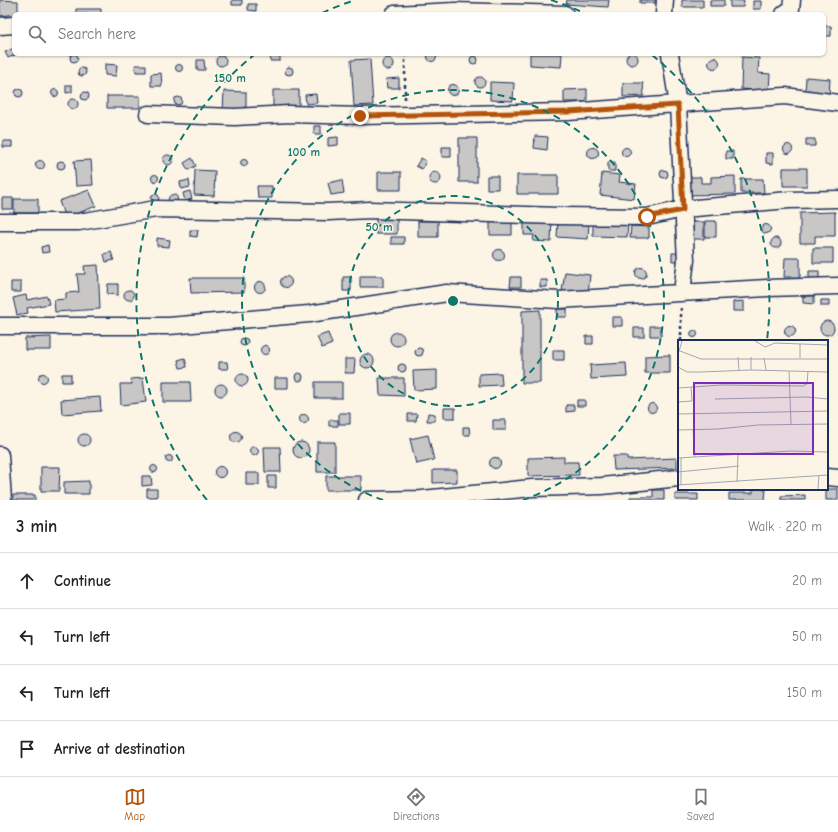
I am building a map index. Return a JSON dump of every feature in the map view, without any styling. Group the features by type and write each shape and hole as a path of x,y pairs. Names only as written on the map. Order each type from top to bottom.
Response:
{"street":[{"path":"664,12 665,0"},
{"path":"787,12 791,9 792,0"},
{"path":"435,12 492,12"},
{"path":"0,26 12,25"},
{"path":"670,56 678,105 686,260 682,292"},
{"path":"148,114 235,116 289,114 405,115 568,112 785,96 838,103"},
{"path":"0,222 79,222 156,210 328,212 370,210 527,216 647,217 683,210 789,200 838,200"},
{"path":"0,326 169,326 310,314 447,293 558,300 682,292 838,286"},
{"path":"0,455 3,500"},
{"path":"828,477 838,478"},
{"path":"367,500 422,499 532,488 602,486 678,478"}],"path":[{"path":"405,56 405,115"},
{"path":"681,340 682,292"}],"building":[{"path":"0,0 18,1 18,12 12,12 12,15 0,16"},
{"path":"232,0 242,0 242,5 232,5"},
{"path":"567,0 609,0 608,7 566,4"},
{"path":"640,0 655,0 655,3 640,3"},
{"path":"682,0 703,0 703,7 682,7"},
{"path":"710,0 724,0 724,6 710,6"},
{"path":"730,0 744,1 743,7 730,7"},
{"path":"753,1 761,1 761,9 753,9"},
{"path":"248,4 256,4 256,11 248,10"},
{"path":"76,9 101,9 101,12 76,12"},
{"path":"826,26 831,26 831,36 826,36"},
{"path":"12,49 13,56 8,58 5,52"},
{"path":"71,56 77,56 77,61 71,61"},
{"path":"219,56 223,56 226,61 223,66 219,66 216,63 216,59"},
{"path":"271,56 280,56 280,61 270,61"},
{"path":"428,56 436,56 434,61 430,61 428,59"},
{"path":"472,56 476,56 478,60 476,64 472,64 470,62 470,58"},
{"path":"530,56 562,56 561,67 530,65"},
{"path":"628,56 637,57 638,59 636,63 632,65 628,63 626,59"},
{"path":"742,57 759,58 758,73 770,74 769,91 741,89"},
{"path":"386,58 390,58 394,64 390,70 386,70 382,66 382,62"},
{"path":"712,58 716,58 718,59 718,67 712,68 709,65 709,61"},
{"path":"370,59 373,105 354,106 351,60"},
{"path":"197,60 204,60 205,70 197,70"},
{"path":"105,64 117,65 116,76 105,75"},
{"path":"179,64 182,65 182,71 179,72 176,71 175,68 176,65"},
{"path":"135,65 146,65 146,72 136,72"},
{"path":"287,67 291,67 293,71 291,75 287,75 285,73 285,69"},
{"path":"80,68 84,68 86,72 84,76 80,76 78,74 78,70"},
{"path":"161,73 162,86 151,86 151,74"},
{"path":"478,77 482,77 484,78 484,86 478,87 475,84 475,80"},
{"path":"806,77 830,79 829,96 805,95"},
{"path":"399,78 399,88 387,88 386,79"},
{"path":"490,82 514,83 513,101 490,100"},
{"path":"623,83 643,83 644,96 623,97"},
{"path":"66,85 72,85 72,92 66,93"},
{"path":"451,85 455,85 457,86 457,94 451,95 448,92 448,88"},
{"path":"17,89 21,89 23,93 21,97 17,97 15,95 15,91"},
{"path":"55,89 58,90 58,96 55,97 52,96 51,93 52,90"},
{"path":"587,89 587,102 564,102 564,90"},
{"path":"273,90 299,90 299,109 273,109"},
{"path":"224,91 246,92 246,110 223,110"},
{"path":"83,92 87,92 89,96 87,100 83,100 81,98 81,94"},
{"path":"316,94 317,103 306,104 305,95"},
{"path":"107,96 140,96 140,108 107,108"},
{"path":"178,97 181,98 181,104 178,105 175,104 174,101 175,98"},
{"path":"73,99 78,104 73,109 68,104"},
{"path":"314,126 321,126 321,134 314,134"},
{"path":"535,136 548,137 547,150 534,148"},
{"path":"338,137 338,145 328,146 328,138"},
{"path":"459,138 477,138 477,182 459,182"},
{"path":"806,139 815,139 815,146 806,146"},
{"path":"3,141 12,141 12,147 3,147"},
{"path":"788,144 793,149 788,154 783,149"},
{"path":"442,147 451,147 451,157 442,157"},
{"path":"593,147 597,149 599,153 597,157 593,159 589,157 587,153 589,149"},
{"path":"624,148 628,148 630,152 628,156 624,156 622,154 622,150"},
{"path":"726,151 733,151 733,159 726,159"},
{"path":"766,153 773,153 773,164 766,163"},
{"path":"168,155 173,160 168,165 163,160"},
{"path":"192,158 196,166 188,170 184,163"},
{"path":"421,158 426,161 422,169 416,166"},
{"path":"244,159 247,160 247,166 244,167 241,166 240,163 241,160"},
{"path":"40,160 45,165 40,170 35,165"},
{"path":"91,160 93,185 76,186 74,161"},
{"path":"61,161 64,162 64,168 61,169 58,168 57,165 58,162"},
{"path":"608,162 615,162 615,171 608,171"},
{"path":"783,168 807,168 807,186 783,186"},
{"path":"195,170 215,171 214,196 194,195"},
{"path":"662,170 666,170 668,174 666,178 662,178 660,176 660,172"},
{"path":"378,172 401,172 401,190 378,190"},
{"path":"433,172 437,172 441,178 437,184 433,184 429,180 429,176"},
{"path":"602,173 620,175 619,182 636,184 634,199 600,195"},
{"path":"155,174 158,175 158,181 155,182 152,181 151,178 152,175"},
{"path":"517,175 558,175 558,194 517,194"},
{"path":"487,176 498,176 498,189 487,189"},
{"path":"735,176 735,194 689,195 689,177 701,177 701,183 711,183 711,177"},
{"path":"741,179 763,179 764,193 741,193"},
{"path":"189,180 190,187 181,189 180,182"},
{"path":"342,180 344,193 331,195 328,183"},
{"path":"257,186 272,186 272,198 258,198"},
{"path":"89,190 96,206 65,218 59,201"},
{"path":"190,191 192,199 185,201 183,193"},
{"path":"153,194 157,194 159,198 157,202 153,202 151,200 151,196"},
{"path":"171,195 175,195 177,199 175,203 171,203 169,201 169,197"},
{"path":"2,198 13,198 13,209 2,209"},
{"path":"14,199 38,199 38,213 14,213"},
{"path":"835,212 835,236 815,236 815,243 800,243 800,213"},
{"path":"376,216 397,216 397,234 376,234"},
{"path":"524,217 552,218 551,242 533,241 534,235 524,235"},
{"path":"490,218 512,218 512,235 490,235"},
{"path":"418,221 438,221 438,237 418,237"},
{"path":"558,221 589,222 588,239 557,237"},
{"path":"705,221 716,221 716,237 705,237"},
{"path":"593,222 628,224 627,237 593,236"},
{"path":"693,222 704,222 704,239 693,239"},
{"path":"764,225 768,225 770,229 768,233 764,233 762,231 762,227"},
{"path":"631,226 649,227 649,238 630,238"},
{"path":"190,230 198,230 197,237 190,236"},
{"path":"391,237 404,237 404,244 391,244"},
{"path":"157,238 170,240 169,247 157,246"},
{"path":"776,238 781,243 776,248 771,243"},
{"path":"48,245 49,252 42,253 41,247"},
{"path":"813,248 833,248 833,263 813,263"},
{"path":"497,250 501,250 503,251 503,259 497,260 494,257 494,253"},
{"path":"111,252 114,260 106,262 104,254"},
{"path":"672,253 683,253 683,261 672,261"},
{"path":"785,258 800,258 800,277 784,277"},
{"path":"98,265 100,309 55,312 54,300 66,299 66,293 79,292 77,274 85,274 84,266"},
{"path":"639,268 643,268 645,269 645,277 639,278 636,275 636,271"},
{"path":"809,271 819,271 819,279 809,279"},
{"path":"565,272 590,275 588,294 562,291"},
{"path":"286,276 290,278 292,282 290,286 286,288 282,286 280,282 282,278"},
{"path":"360,276 383,276 383,287 360,287"},
{"path":"343,277 351,277 351,291 343,291"},
{"path":"511,277 521,277 521,287 510,287"},
{"path":"190,278 244,278 244,292 191,293"},
{"path":"540,280 547,280 547,287 540,287"},
{"path":"260,281 264,283 266,287 264,291 260,293 256,291 254,287 256,283"},
{"path":"11,282 21,282 21,292 11,292"},
{"path":"108,284 118,284 118,295 107,294"},
{"path":"129,290 134,295 129,300 124,295"},
{"path":"26,295 27,300 47,296 49,304 27,308 28,313 17,315 13,298"},
{"path":"803,296 814,296 814,304 803,303"},
{"path":"821,300 829,300 829,306 821,306"},
{"path":"744,301 744,311 733,311 733,302"},
{"path":"557,309 567,309 567,317 557,317"},
{"path":"540,310 540,383 522,383 522,311"},
{"path":"612,317 622,317 622,326 612,326"},
{"path":"827,321 832,323 834,328 832,333 827,335 822,333 820,328 822,323"},
{"path":"650,326 661,326 661,336 650,336"},
{"path":"788,326 792,326 794,327 794,335 788,336 785,333 785,329"},
{"path":"634,328 644,328 644,337 634,337"},
{"path":"694,330 697,331 697,337 694,338 691,337 690,334 691,331"},
{"path":"397,332 402,334 404,339 402,344 397,346 392,344 390,339 392,334"},
{"path":"328,333 332,344 322,348 317,337"},
{"path":"586,336 593,336 593,344 586,344"},
{"path":"51,337 51,350 25,350 25,338"},
{"path":"242,338 246,338 248,342 246,346 242,346 240,344 240,340"},
{"path":"265,345 270,350 265,355 260,350"},
{"path":"417,348 421,348 423,352 421,356 417,356 415,354 415,350"},
{"path":"553,350 564,350 564,360 553,360"},
{"path":"367,354 372,356 374,361 372,366 367,368 362,366 360,361 362,356"},
{"path":"670,355 670,373 645,373 645,356"},
{"path":"185,358 187,367 180,368 178,360"},
{"path":"345,359 355,359 354,373 345,373"},
{"path":"219,362 227,362 228,369 219,369"},
{"path":"626,363 627,377 591,379 590,365"},
{"path":"402,364 405,365 405,371 402,372 399,371 398,368 399,365"},
{"path":"437,370 437,389 414,390 413,371"},
{"path":"297,373 301,373 303,377 301,381 297,381 295,379 295,375"},
{"path":"501,373 502,385 479,386 479,374"},
{"path":"41,374 45,374 47,378 45,382 41,382 39,380 39,376"},
{"path":"62,374 71,374 71,382 62,382"},
{"path":"240,374 244,374 248,380 244,386 240,386 236,382 236,378"},
{"path":"143,378 146,402 121,405 120,384 132,384 131,379"},
{"path":"275,378 288,378 288,388 275,388"},
{"path":"379,378 404,378 404,396 380,395"},
{"path":"163,382 190,382 191,402 163,402"},
{"path":"315,382 342,382 342,398 315,398"},
{"path":"221,384 225,386 227,390 225,394 221,396 217,394 215,390 217,386"},
{"path":"100,397 101,411 62,414 61,400"},
{"path":"577,400 585,400 585,406 577,406"},
{"path":"650,404 654,404 656,408 654,412 650,412 648,410 648,406"},
{"path":"566,405 574,405 574,411 566,412"},
{"path":"444,408 455,408 455,418 444,418"},
{"path":"339,413 350,413 350,424 339,424"},
{"path":"428,413 435,414 435,421 427,421"},
{"path":"408,414 417,414 416,421 408,421"},
{"path":"302,415 306,415 308,419 306,423 302,423 300,421 300,417"},
{"path":"329,420 338,420 338,426 329,426"},
{"path":"493,420 506,420 506,430 493,430"},
{"path":"463,427 469,427 470,435 463,435"},
{"path":"234,432 238,432 240,433 240,441 234,442 231,439 231,435"},
{"path":"82,434 86,434 90,440 86,446 82,446 78,442 78,438"},
{"path":"428,435 434,460 416,464 410,439"},
{"path":"301,442 308,447 309,450 304,457 301,458 294,453 293,450 298,443"},
{"path":"317,442 335,442 335,472 317,472"},
{"path":"254,446 259,451 254,456 249,451"},
{"path":"264,447 280,447 281,472 265,472"},
{"path":"169,455 172,456 172,462 169,463 166,462 165,459 166,456"},
{"path":"613,456 627,456 627,460 677,458 677,468 614,470"},
{"path":"495,457 499,459 501,463 499,467 495,469 491,467 489,463 491,459"},
{"path":"564,457 564,462 578,462 579,475 528,476 528,458"},
{"path":"154,465 157,466 157,472 154,473 151,472 150,469 151,466"},
{"path":"41,467 60,467 59,491 41,491"},
{"path":"218,467 222,467 224,468 224,476 218,477 215,474 215,470"},
{"path":"433,470 457,470 457,482 433,483"},
{"path":"246,473 259,473 259,485 246,485"},
{"path":"142,476 151,476 152,485 142,486"},
{"path":"268,476 276,476 276,488 268,488"},
{"path":"326,476 361,476 361,490 326,490"},
{"path":"89,481 89,494 64,494 64,482"},
{"path":"147,489 157,489 157,497 147,497"},
{"path":"838,489 838,500 826,500 826,490"},
{"path":"653,490 664,490 664,500 630,500 630,497 653,497"},
{"path":"753,490 766,490 765,500 729,500 729,493 753,493"},
{"path":"675,494 698,494 698,500 675,500"},
{"path":"13,495 35,495 35,500 13,500"},
{"path":"805,495 805,500 781,500 781,496"}],"route":[{"path":"360,116 568,112 678,105 683,210 647,217"}]}
